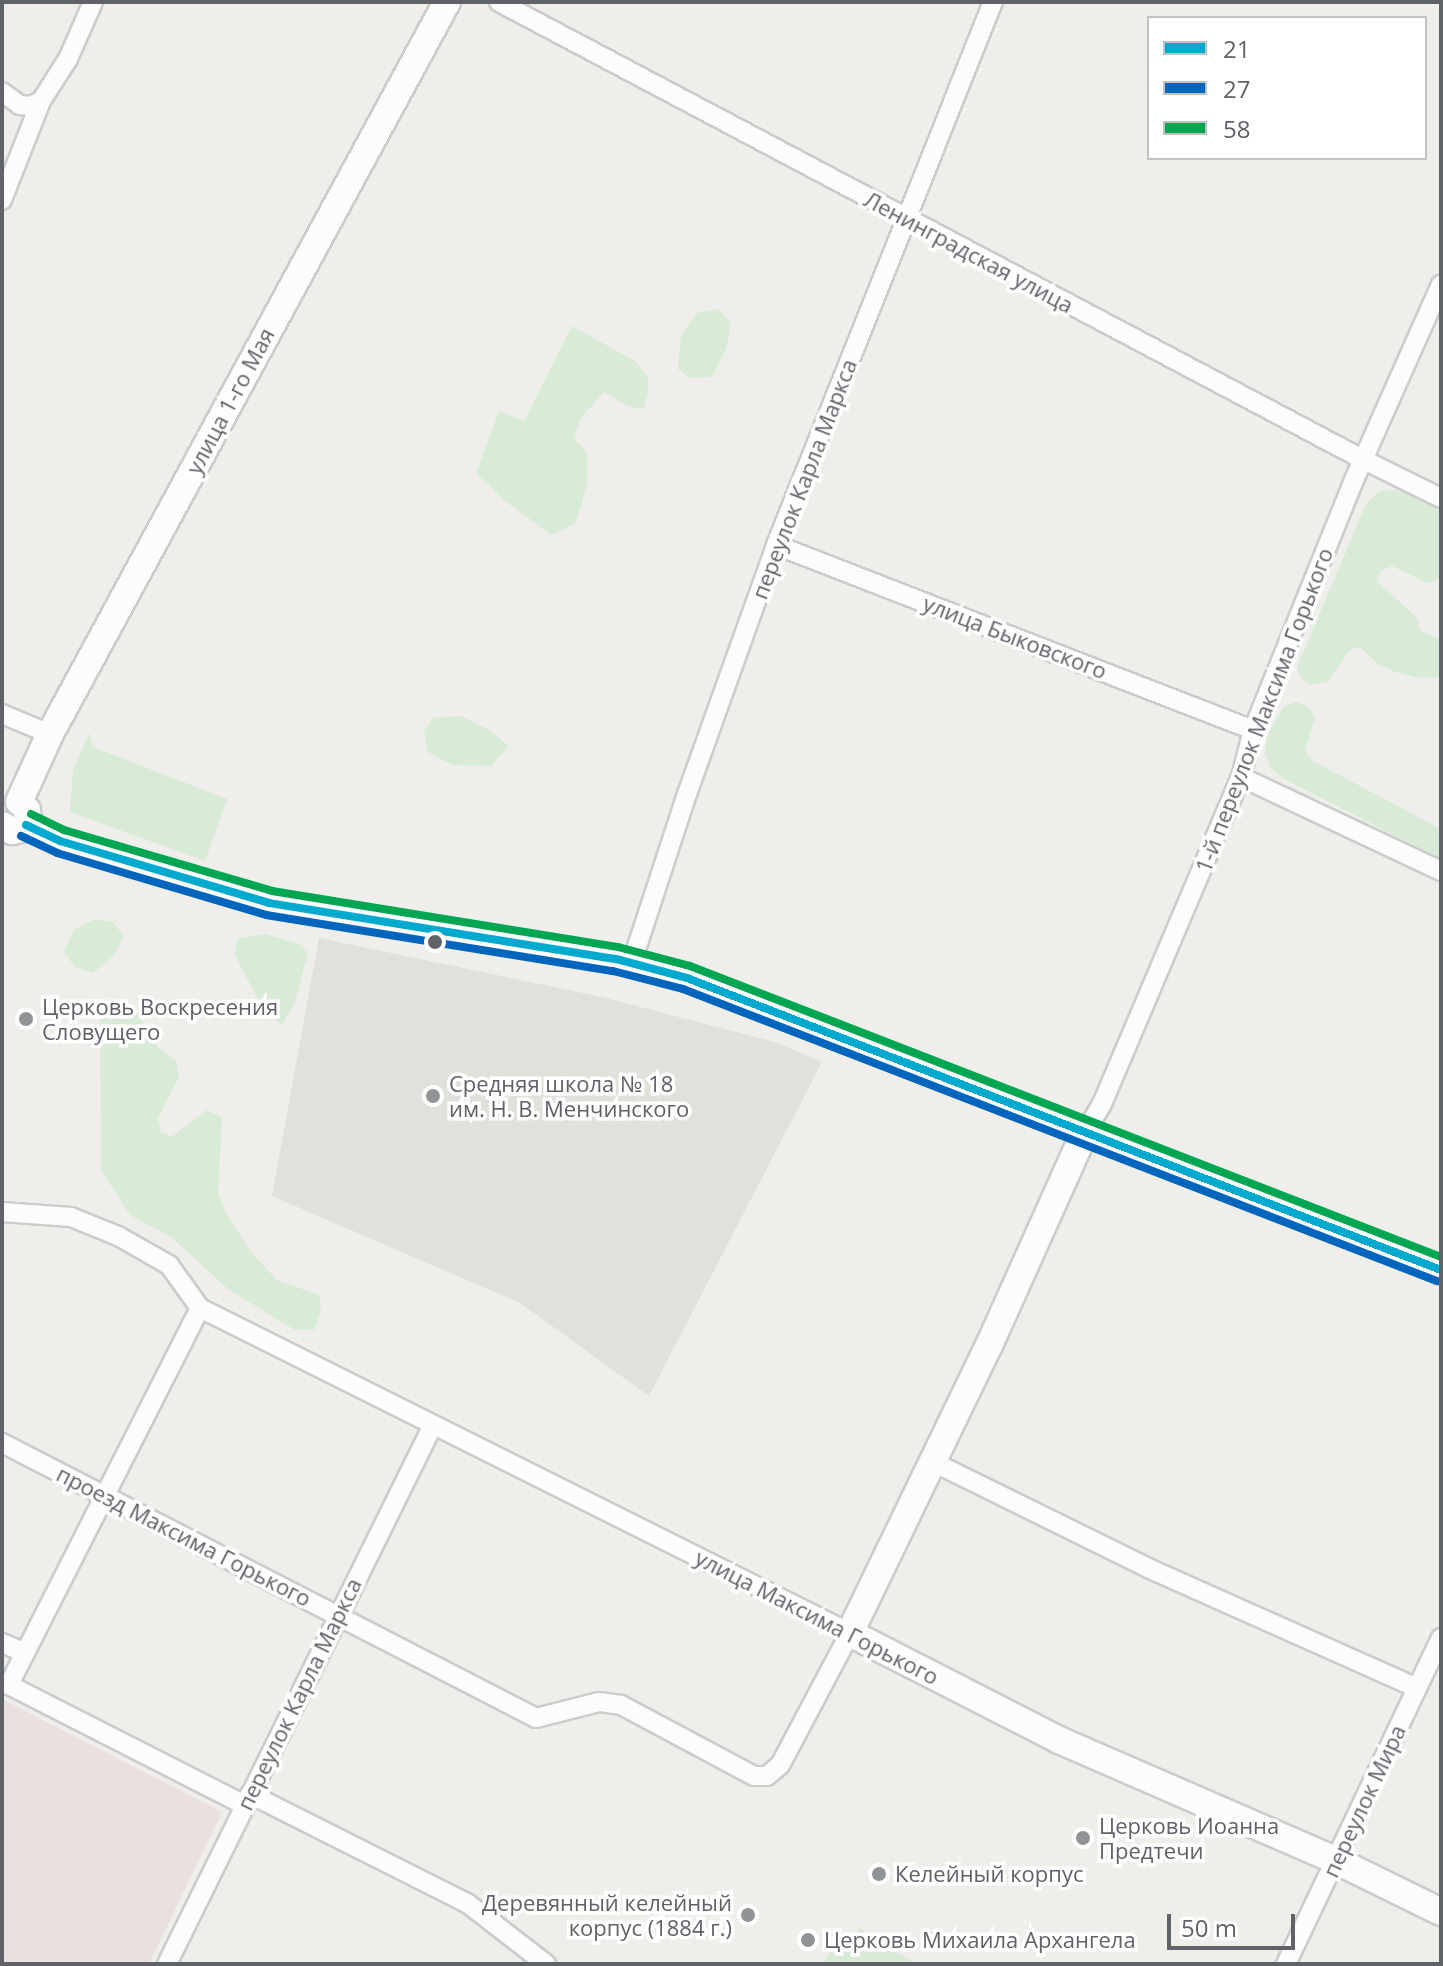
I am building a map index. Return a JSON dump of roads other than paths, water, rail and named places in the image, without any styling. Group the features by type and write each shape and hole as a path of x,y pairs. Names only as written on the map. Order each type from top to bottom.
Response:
{"street":[{"path":"2,200 41,101 68,59 93,2"},
{"name":"улица 1-го Мая","path":"12,815 50,734 447,2"},
{"name":"Ленинградская улица","path":"499,2 1441,498"},
{"name":"переулок Карла Маркса","path":"632,962 687,794 776,545 993,2"},
{"path":"2,92 20,105 30,106 41,101"},
{"name":"1-й переулок Максима Горького","path":"1084,1134 1102,1104 1241,777 1253,730 1362,459 1441,285"},
{"name":"улица Быковского","path":"776,545 1253,730"},
{"path":"2,714 50,734"},
{"path":"1241,777 1441,871"},
{"path":"12,815 60,841 269,903 632,962 706,984 1084,1134 1441,1270"},
{"path":"850,1633 933,1462 1084,1134"},
{"path":"2,1212 71,1217 118,1236 169,1265 200,1308 9,1685 467,1903 546,1964"},
{"name":"улица Максима Горького","path":"200,1308 1059,1740 1337,1861 1441,1912"},
{"name":"переулок Карла Маркса","path":"167,1964 433,1425"},
{"name":"проезд Максима Горького","path":"2,1443 536,1718 599,1702 621,1705 754,1776 767,1776 780,1765 850,1633"},
{"path":"933,1462 1150,1569 1417,1688"},
{"name":"переулок Мира","path":"1286,1964 1441,1638"},
{"path":"2,1643 25,1653"}],"place":[{"name":"Церковь Воскресения Словущего","path":"26,1019"},
{"name":"Средняя школа № 18 им. Н. В. Менчинского","path":"433,1096"},
{"name":"Церковь Иоанна Предтечи","path":"1083,1838"},
{"name":"Келейный корпус","path":"879,1874"},
{"name":"Деревянный келейный корпус (1884 г.)","path":"748,1915"},
{"name":"Церковь Михаила Архангела","path":"808,1940"}]}
